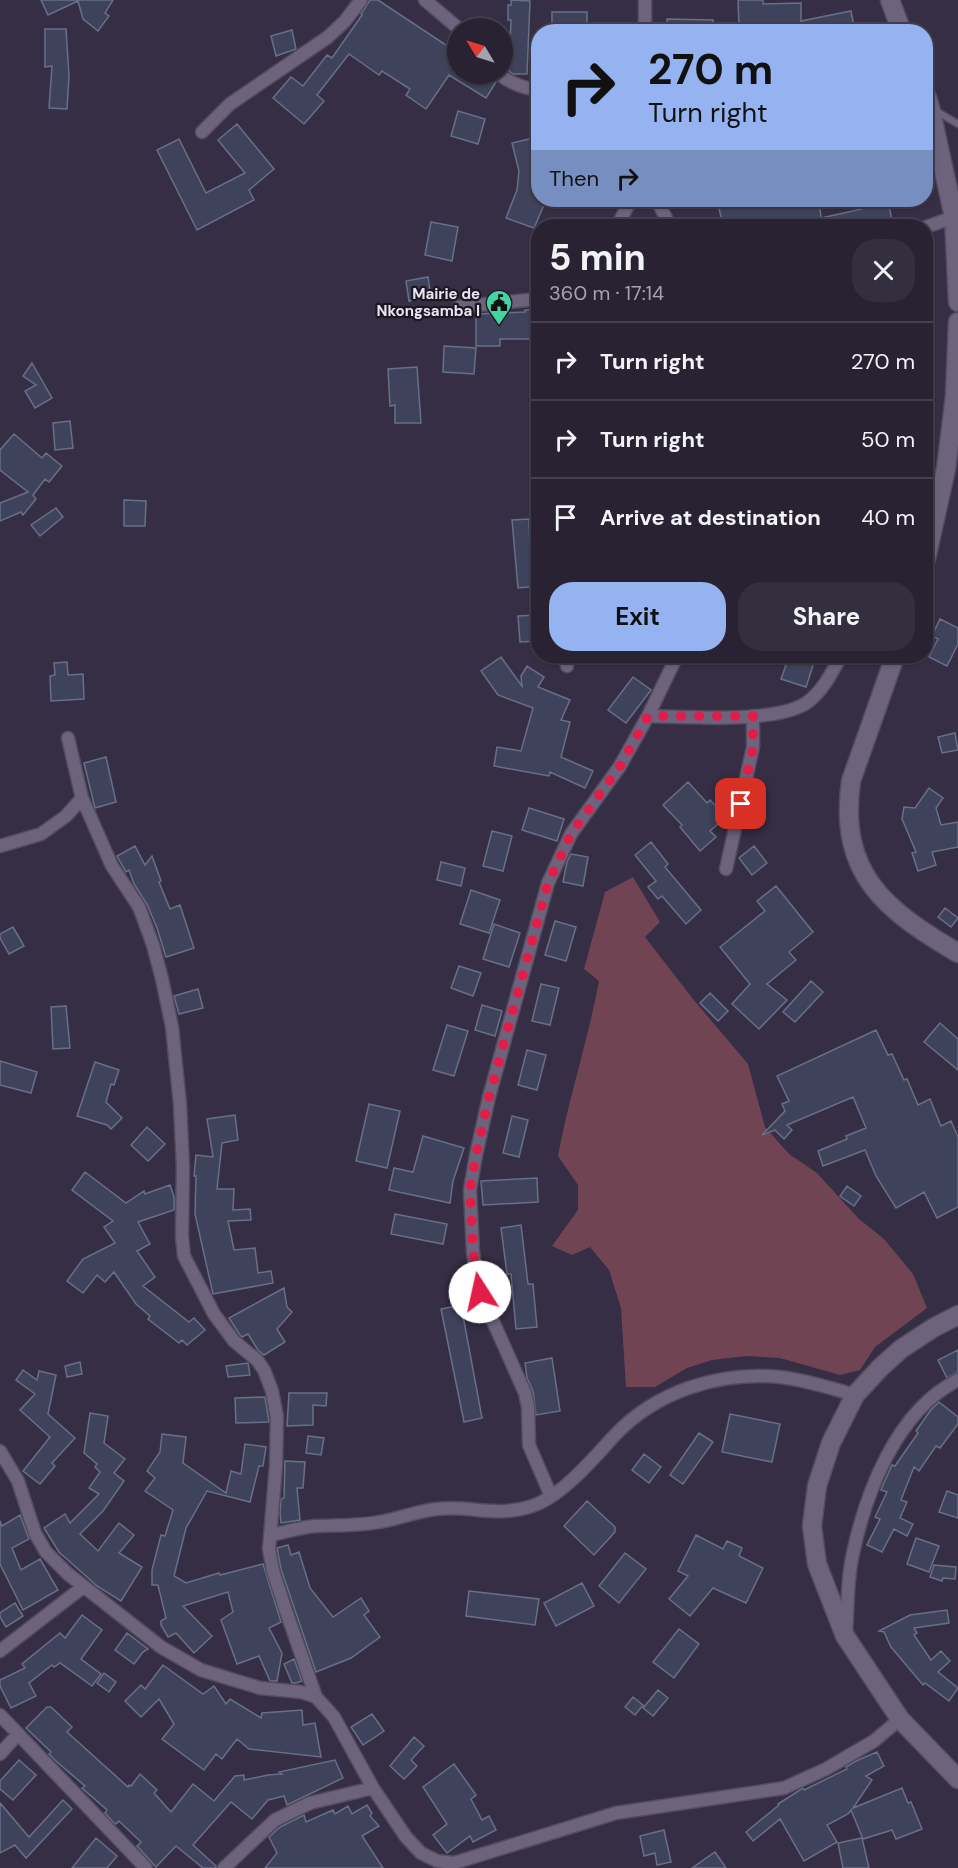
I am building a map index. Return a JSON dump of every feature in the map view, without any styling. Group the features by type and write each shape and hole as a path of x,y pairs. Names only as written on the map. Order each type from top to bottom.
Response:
{"street":[{"path":"202,132 230,104 328,37 345,21 361,0"},
{"path":"425,0 447,19"},
{"path":"645,0 645,24"},
{"path":"890,0 899,24"},
{"path":"513,84 531,89"},
{"path":"933,121 956,215 958,302"},
{"path":"933,224 956,215"},
{"path":"459,307 531,300"},
{"path":"933,528 946,469 955,396 958,322"},
{"path":"550,1496 529,1445 528,1407 525,1393 480,1292 473,1253 470,1190 489,1097 548,883 571,834 620,766 674,663"},
{"path":"648,716 753,716 790,711 808,702 826,683 837,663"},
{"path":"893,663 851,781 848,803 849,833 871,884 889,906 922,932 958,952"},
{"path":"726,869 753,747 753,716"},
{"path":"68,738 82,798 112,866 139,907 162,979 172,1027 180,1104 184,1256 214,1314 234,1341 257,1360 264,1370 272,1391 277,1417 269,1549 273,1571 316,1697"},
{"path":"0,846 41,834 56,825 82,798"},
{"path":"958,1315 933,1328 902,1349 880,1368 855,1395 831,1443 817,1486 812,1526 817,1564 845,1636 900,1719 958,1779"},
{"path":"271,1535 304,1527 381,1522 439,1508 498,1513 534,1506 583,1469 630,1419 648,1406 693,1386 736,1377 761,1375 815,1383 855,1395"},
{"path":"845,1636 852,1557 869,1498 881,1470 906,1424 940,1391 958,1380"},
{"path":"0,1451 18,1481 35,1533 46,1552 83,1587 161,1647 201,1670 260,1688 301,1692 316,1697 334,1717 374,1788 406,1838 435,1864 454,1863 616,1814 784,1788 826,1769 874,1741 900,1719"},
{"path":"0,1651 83,1587"},
{"path":"0,1715 146,1868"},
{"path":"0,1754 18,1734"},
{"path":"224,1868 275,1820 310,1803 374,1788"}],"lane":[{"path":"933,105 958,124"}],"shaded area":[{"path":"633,877 660,922 645,937 748,1064 765,1127 789,1154 817,1173 859,1219 884,1239 913,1274 927,1308 875,1347 860,1370 840,1375 780,1358 747,1356 712,1360 687,1368 655,1387 626,1387 621,1308 609,1270 590,1247 572,1255 552,1246 578,1210 578,1185 558,1156 599,981 584,969 605,892"}],"building":[{"path":"41,0 113,0 105,13 109,16 98,31 83,19 78,1 48,15"},
{"path":"370,0 378,0 447,46 447,78 426,109 406,95 410,89 382,71 379,75 349,54 317,95 324,101 304,124 273,98 291,77 303,86 327,55 332,58"},
{"path":"511,0 530,1 527,74 513,74 513,18 508,18 508,5 511,5"},
{"path":"738,0 763,0 763,4 801,3 801,21 851,11 853,24 739,24"},
{"path":"552,12 587,12 587,24 552,24"},
{"path":"667,19 713,20 713,24 667,24"},
{"path":"45,29 66,29 69,76 67,109 49,108 52,66 45,67"},
{"path":"292,30 296,49 276,56 271,36"},
{"path":"463,84 495,84 486,98"},
{"path":"458,111 485,119 478,144 451,136"},
{"path":"237,124 274,169 249,190 254,200 197,230 157,150 179,139 206,193 245,173 218,140"},
{"path":"531,139 531,207 543,207 538,219 531,219 531,227 506,218 517,190 519,171 512,143"},
{"path":"719,207 820,207 821,218 862,209 862,207 889,207 892,219 721,219"},
{"path":"431,222 458,227 452,261 425,255"},
{"path":"428,277 431,297 409,301 406,281"},
{"name":"Mairie de Nkongsamba I","path":"525,310 531,310 531,339 500,339 500,346 476,346 476,314 525,312"},
{"path":"444,346 476,348 474,374 443,372"},
{"path":"32,363 52,398 35,408 25,391 36,385 23,376"},
{"path":"417,367 421,423 395,423 395,405 390,406 388,369"},
{"path":"70,421 73,448 55,450 53,423"},
{"path":"14,434 42,458 46,453 62,466 49,482 45,479 33,495 36,499 23,515 21,512 0,521 0,503 28,492 0,470 0,450"},
{"path":"124,500 146,501 145,526 124,526"},
{"path":"56,508 63,517 40,536 31,525"},
{"path":"529,519 531,587 518,588 512,520"},
{"path":"531,615 531,641 520,642 518,616"},
{"path":"940,619 958,628 958,644 947,666 933,659 933,649 938,639 933,636"},
{"path":"501,657 522,686 521,676 527,666 544,677 538,687 570,700 561,720 570,722 561,757 593,771 585,788 550,772 549,776 494,766 497,747 521,751 533,708 498,695 481,671"},
{"path":"67,662 68,675 83,674 84,699 51,701 50,676 55,675 54,663"},
{"path":"778,663 814,663 806,687 781,679 786,665"},
{"path":"633,677 651,690 626,723 608,710"},
{"path":"955,733 958,750 942,753 938,737"},
{"path":"106,757 116,802 95,808 84,763"},
{"path":"688,782 707,803 710,800 726,817 710,831 716,837 700,851 680,827 682,825 663,805"},
{"path":"929,788 943,798 936,808 941,825 958,822 958,847 932,852 936,865 918,871 912,853 916,852 902,819 904,807 915,808"},
{"path":"529,808 564,819 557,841 522,830"},
{"path":"492,831 512,836 503,871 483,866"},
{"path":"651,842 668,864 665,867 701,910 686,924 662,896 658,899 648,887 656,881 635,855"},
{"path":"135,846 145,865 152,856 170,909 180,905 194,948 166,957 147,904 134,884 129,870 126,872 117,856"},
{"path":"754,846 767,863 752,875 739,858"},
{"path":"571,854 588,857 583,886 563,882"},
{"path":"441,862 465,868 461,886 437,880"},
{"path":"776,886 813,932 789,952 796,960 767,984 787,1000 759,1029 732,1004 750,984 720,947 765,911 757,901"},
{"path":"471,890 500,900 489,933 460,924"},
{"path":"945,908 958,918 951,927 938,917"},
{"path":"555,921 576,927 566,961 545,955"},
{"path":"494,924 520,933 509,967 483,959"},
{"path":"13,927 24,946 9,954 0,934"},
{"path":"459,966 481,973 473,996 451,988"},
{"path":"811,981 823,992 795,1022 783,1012"},
{"path":"541,984 559,988 550,1025 532,1021"},
{"path":"198,989 203,1008 179,1014 174,996"},
{"path":"710,993 728,1011 718,1021 700,1003"},
{"path":"482,1005 502,1011 495,1036 475,1030"},
{"path":"66,1006 70,1048 53,1049 51,1007"},
{"path":"940,1023 958,1039 958,1070 924,1042"},
{"path":"447,1025 468,1031 454,1076 433,1070"},
{"path":"876,1030 888,1055 892,1054 904,1080 907,1079 918,1105 930,1099 941,1126 951,1121 958,1137 958,1207 937,1218 924,1192 896,1208 876,1176 865,1150 823,1166 818,1151 866,1128 853,1097 787,1125 792,1130 784,1139 775,1130 762,1135 785,1111 782,1104 789,1101 777,1076"},
{"path":"527,1050 546,1055 537,1090 518,1085"},
{"path":"0,1061 37,1072 31,1093 0,1085"},
{"path":"95,1062 119,1070 114,1085 111,1084 106,1102 122,1118 111,1129 107,1125 77,1116"},
{"path":"369,1104 400,1111 387,1168 356,1161"},
{"path":"235,1115 238,1140 222,1143 217,1189 234,1189 233,1210 250,1209 251,1220 228,1221 234,1250 255,1248 258,1273 271,1271 273,1283 213,1294 195,1214 196,1155 213,1157 207,1119"},
{"path":"512,1116 528,1120 519,1157 503,1153"},
{"path":"147,1127 165,1144 148,1161 131,1145"},
{"path":"423,1136 464,1148 453,1181 450,1203 389,1190 394,1168 413,1172"},
{"path":"85,1172 126,1203 144,1191 145,1194 170,1185 174,1197 174,1210 138,1222 150,1244 137,1251 155,1277 143,1286 189,1322 194,1318 205,1330 187,1345 182,1340 179,1343 148,1319 150,1316 136,1304 114,1272 105,1282 97,1275 83,1293 67,1281 83,1259 115,1243 104,1227 113,1221 72,1190"},
{"path":"537,1178 538,1202 483,1205 481,1181"},
{"path":"847,1186 861,1196 854,1206 840,1196"},
{"path":"395,1214 447,1224 443,1244 391,1234"},
{"path":"521,1225 528,1284 533,1284 537,1327 516,1329 511,1274 507,1274 501,1228"},
{"path":"284,1288 287,1307 292,1312 277,1329 285,1342 264,1355 248,1334 242,1337 240,1335 229,1318"},
{"path":"461,1305 482,1418 464,1422 441,1309"},
{"path":"958,1350 958,1372 947,1378 938,1360"},
{"path":"552,1358 560,1411 536,1415 533,1391 527,1378 525,1363"},
{"path":"80,1362 82,1374 67,1377 65,1366"},
{"path":"248,1363 250,1375 228,1377 226,1366"},
{"path":"23,1370 37,1380 39,1371 56,1375 48,1414 75,1438 52,1463 55,1466 40,1484 23,1471 50,1437 20,1410 35,1394 16,1380"},
{"path":"289,1393 327,1393 326,1406 313,1405 313,1425 287,1426"},
{"path":"265,1397 269,1422 236,1423 235,1398"},
{"path":"939,1402 958,1417 958,1424 940,1448 936,1446 919,1471 914,1467 901,1500 907,1502 900,1518 913,1524 907,1536 894,1529 882,1552 867,1545 880,1519 875,1517 887,1492 881,1490 892,1465 895,1466 918,1433 916,1431"},
{"path":"90,1413 108,1416 104,1443 125,1459 114,1473 124,1481 103,1511 80,1534 98,1551 119,1523 134,1535 119,1553 142,1567 121,1601 97,1586 59,1552 44,1528 65,1514 70,1523 99,1494 89,1488 100,1472 95,1467 97,1464 84,1453"},
{"path":"730,1414 780,1424 772,1462 722,1452"},
{"path":"699,1433 713,1442 683,1484 670,1475"},
{"path":"162,1434 186,1437 183,1463 226,1493 231,1471 241,1474 245,1444 266,1447 263,1466 259,1466 250,1502 207,1491 186,1528 174,1576 186,1583 219,1573 220,1575 263,1564 281,1622 269,1628 282,1653 277,1681 270,1681 259,1656 237,1664 221,1620 233,1612 228,1592 183,1606 212,1636 194,1653 176,1633 168,1637 161,1625 161,1621 166,1618 158,1585 152,1585 152,1570 161,1535 165,1536 173,1510 145,1491 155,1478 147,1471 160,1452"},
{"path":"308,1436 324,1438 321,1455 306,1453"},
{"path":"644,1454 661,1467 649,1483 632,1470"},
{"path":"285,1461 305,1462 303,1488 297,1488 300,1520 281,1523 280,1513 281,1499 284,1498"},
{"path":"947,1491 958,1495 958,1518 939,1512"},
{"path":"587,1501 615,1527 615,1532 594,1555 564,1526"},
{"path":"20,1515 29,1539 12,1548 21,1570 40,1559 58,1590 23,1610 0,1564 0,1521 2,1526"},
{"path":"696,1535 723,1549 727,1541 742,1548 739,1556 763,1568 746,1603 713,1588 690,1616 669,1599 688,1576 678,1571"},
{"path":"916,1538 939,1546 929,1572 907,1564"},
{"path":"288,1545 291,1555 299,1552 310,1588 333,1617 361,1598 369,1611 364,1615 380,1637 351,1658 316,1672 281,1569 277,1548"},
{"path":"625,1553 646,1569 619,1603 599,1586"},
{"path":"934,1565 956,1567 955,1579 943,1578 942,1581 930,1577"},
{"path":"582,1583 594,1606 556,1626 544,1603"},
{"path":"469,1591 539,1599 535,1625 466,1616"},
{"path":"15,1603 23,1616 6,1627 0,1613"},
{"path":"947,1610 949,1623 914,1628 917,1633 914,1635 931,1660 941,1651 950,1661 938,1672 958,1688 949,1701 925,1683 923,1685 891,1647 884,1632 879,1631 910,1615"},
{"path":"82,1615 102,1630 81,1659 101,1674 92,1686 60,1663 54,1667 52,1665 29,1683 36,1696 11,1708 0,1686 0,1680 25,1668 22,1664 60,1633 65,1638"},
{"path":"679,1629 699,1644 674,1678 653,1662"},
{"path":"127,1633 148,1649 134,1664 115,1650"},
{"path":"294,1659 302,1681 292,1683 284,1664"},
{"path":"163,1665 203,1694 214,1686 226,1704 230,1699 261,1718 262,1713 302,1710 303,1725 315,1723 321,1757 249,1749 237,1739 222,1759 216,1754 204,1770 162,1739 174,1724 159,1699 141,1717 125,1701 141,1685 145,1689"},
{"path":"104,1673 116,1682 109,1692 97,1683"},
{"path":"658,1690 668,1698 653,1716 643,1708"},
{"path":"633,1697 643,1705 635,1715 625,1707"},
{"path":"47,1707 51,1707 72,1727 67,1732 128,1787 140,1774 157,1790 154,1793 171,1812 193,1784 214,1801 235,1776 244,1775 244,1780 282,1774 279,1772 335,1760 343,1778 287,1805 284,1796 268,1800 252,1819 231,1802 193,1845 216,1868 203,1868 176,1846 156,1867 137,1846 141,1842 119,1821 116,1824 113,1822 105,1813 107,1810 82,1788 85,1786 57,1762 49,1754 51,1752 26,1728"},
{"path":"372,1714 384,1731 363,1745 351,1727"},
{"path":"414,1737 424,1746 411,1760 417,1766 404,1779 390,1766"},
{"path":"877,1752 884,1766 866,1776 872,1780 853,1808 902,1788 908,1803 911,1802 922,1829 896,1839 892,1830 863,1839 851,1810 848,1814 827,1825 837,1842 804,1861 780,1819 753,1841 746,1832 778,1804 803,1788 804,1790"},
{"path":"19,1760 36,1775 13,1800 0,1789 0,1781"},
{"path":"454,1764 476,1795 471,1799 482,1820 489,1816 496,1830 473,1842 470,1836 447,1853 433,1835 447,1824 423,1787"},
{"path":"63,1800 72,1809 26,1858 15,1845 0,1853 0,1803 29,1837"},
{"path":"367,1805 372,1813 370,1816 379,1826 362,1836 383,1868 265,1868 277,1853 269,1837 280,1827 304,1815 306,1822 333,1810 335,1814 348,1806 352,1814"},
{"path":"664,1830 671,1862 657,1865 655,1853 644,1856 640,1836"},
{"path":"96,1838 117,1856 107,1868 72,1868"},
{"path":"862,1838 869,1868 843,1868 838,1843"},
{"path":"715,1852 726,1868 692,1868"}],"place":[{"name":"Mairie de Nkongsamba I","path":"499,326"}],"route":[{"path":"480,1292 473,1253 470,1190 476,1155 489,1097 548,883 571,834 620,766 648,716 753,716 753,747 741,804"}]}
